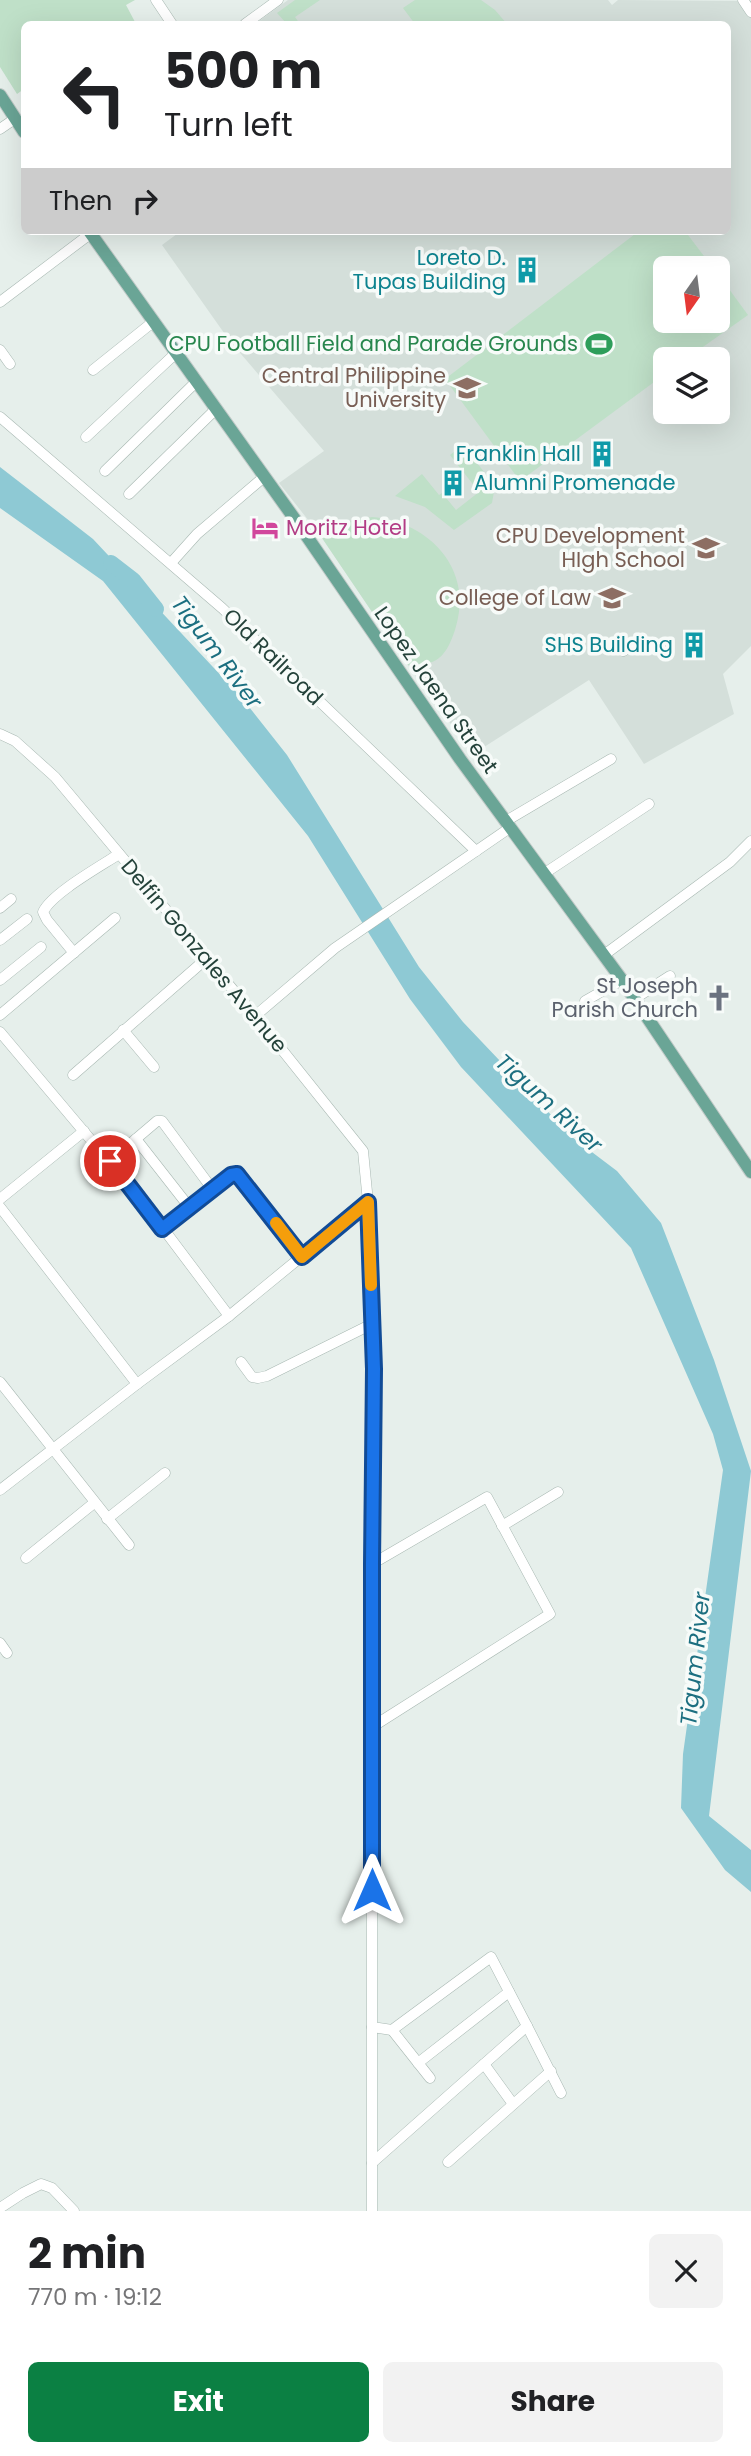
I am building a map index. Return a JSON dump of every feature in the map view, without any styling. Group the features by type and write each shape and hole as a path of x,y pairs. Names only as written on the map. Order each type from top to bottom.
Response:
{"main road":[{"path":"0,95 21,127"},
{"name":"Lopez Jaena Street","path":"94,235 460,759 622,980 751,1172"}],"street":[{"path":"156,0 170,21"},
{"path":"249,21 278,0"},
{"path":"743,0 751,12"},
{"path":"0,129 16,118"},
{"path":"0,302 88,235"},
{"path":"93,370 153,322"},
{"path":"0,350 10,364"},
{"path":"86,437 175,354"},
{"path":"105,471 196,382"},
{"path":"129,494 215,411"},
{"name":"Old Railroad","path":"0,417 222,608 476,851"},
{"path":"171,563 205,527 264,477"},
{"path":"623,651 642,639"},
{"name":"Delfin Gonzales Avenue","path":"0,734 15,741 55,777 255,1016 363,1151 368,1202 374,1369 372,2211"},
{"path":"255,1016 335,948 476,851 509,824 611,759"},
{"path":"545,873 649,804"},
{"path":"604,955 730,862 751,841"},
{"path":"74,953 47,920 43,912 46,905 119,854"},
{"path":"0,908 11,899"},
{"path":"0,1015 115,918"},
{"path":"0,940 27,919"},
{"path":"0,980 41,947"},
{"path":"73,1075 206,960"},
{"path":"634,999 670,976"},
{"path":"585,1001 622,980"},
{"path":"124,1030 154,1067"},
{"path":"0,1032 110,1161 229,1315"},
{"path":"110,1161 157,1121 162,1121 213,1189"},
{"path":"0,1199 84,1131"},
{"path":"136,1139 190,1208"},
{"path":"162,1229 231,1175 237,1174 302,1257"},
{"path":"0,1490 229,1315 368,1202"},
{"path":"0,1207 137,1384"},
{"path":"241,1362 251,1377 267,1376 372,1324"},
{"path":"0,1382 129,1545"},
{"path":"107,1519 165,1474"},
{"path":"502,1526 558,1492"},
{"path":"372,1564 487,1497 550,1614 372,1727"},
{"path":"26,1558 94,1503"},
{"path":"0,1643 8,1653"},
{"path":"392,2030 491,1957 561,2093"},
{"path":"418,2063 509,1992"},
{"path":"372,2026 392,2030 430,2078"},
{"path":"372,2163 527,2026"},
{"path":"484,2064 513,2104"},
{"path":"447,2162 551,2071"},
{"path":"0,2208 41,2184 52,2188 74,2211"}],"shaded area":[{"name":"Central Philippine University","path":"288,0 608,0 612,5 618,0 751,1 751,646 723,674 734,714 644,764 589,680 473,754 414,674 320,535 279,483 324,451 229,340 162,245 176,235 731,235 731,21 259,21"}],"green space":[{"path":"0,0 135,0 126,5 134,21 21,21 21,91 17,94 0,67"},
{"path":"295,0 320,0 295,17 298,21 284,21 277,13"},
{"path":"415,0 481,0 504,21 413,21 403,8"},
{"name":"CPU Football Field and Parade Grounds","path":"634,235 688,235 704,256 653,256 653,333 723,333 703,347 653,347 653,383 520,481 445,379"},
{"name":"CPU Football Field and Parade Grounds","path":"730,290 748,315 730,328"},
{"path":"463,445 495,486 492,503 454,530 425,507 395,496 422,474 456,510 479,492 450,455"},
{"path":"372,517 412,528 429,539 443,553 453,569 459,588 460,608 451,641 439,658 432,662 408,665 320,535 344,522"}],"water":[{"path":"0,467 93,539 242,698 287,755 419,967 463,1022 572,1137 617,1171 661,1223 714,1360 751,1471 709,1816 751,1850 751,1892 725,1870 681,1808 683,1754 723,1470 713,1434 631,1248 461,1067 410,999 308,836 103,581 0,508"}],"waterway":[{"name":"Tigum River","path":"111,563 133,580 156,609"}],"slow traffic":[{"path":"276,1223 302,1257 368,1202 371,1285"}],"place":[{"name":"Loreto D. Tupas Building","path":"527,270"},
{"name":"CPU Football Field and Parade Grounds","path":"599,344"},
{"name":"Central Philippine University","path":"467,388"},
{"name":"Franklin Hall","path":"602,454"},
{"name":"Alumni Promenade","path":"453,483"},
{"name":"Moritz Hotel","path":"265,528"},
{"name":"CPU Development HIgh School","path":"706,548"},
{"name":"College of Law","path":"612,598"},
{"name":"SHS Building","path":"694,645"},
{"name":"St Joseph Parish Church","path":"719,998"}],"route":[{"path":"110,1161 162,1229 231,1175 237,1174 302,1257 368,1202 374,1369 372,1890"}]}
